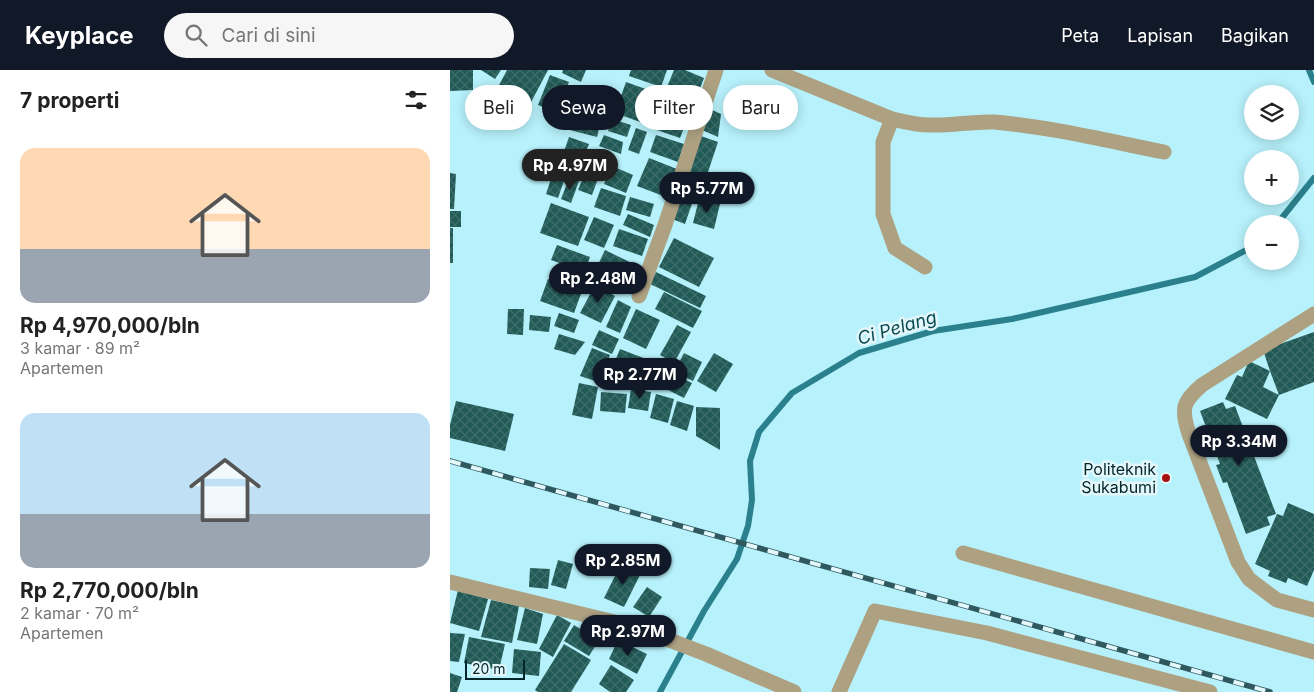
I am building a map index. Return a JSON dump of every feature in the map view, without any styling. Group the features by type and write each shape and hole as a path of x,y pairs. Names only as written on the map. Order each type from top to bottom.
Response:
{"street":[{"path":"639,296 665,225 716,70"},
{"path":"772,70 892,119 913,124 994,122 1164,152"},
{"path":"892,119 884,142 884,214 895,248 925,267"},
{"path":"1314,314 1202,385 1188,397 1183,410 1188,434 1238,562 1249,579 1277,600 1314,610"},
{"path":"963,553 1314,652"},
{"path":"450,582 635,627 706,654 794,692"},
{"path":"839,692 875,611 987,633 1210,692"}],"building":[{"path":"450,70 473,70 473,85 465,85 465,90 450,91"},
{"path":"481,70 501,70 495,79"},
{"path":"507,70 548,70 532,100 532,85 499,85"},
{"path":"563,70 586,70 581,82 562,73"},
{"path":"631,70 667,70 662,85 655,85 629,76"},
{"path":"674,70 685,70 704,78 701,85 668,85"},
{"path":"550,75 569,82 568,85 546,85"},
{"path":"626,82 635,85 635,120 625,117"},
{"path":"542,95 542,107 538,105"},
{"path":"713,110 721,114 718,137 702,130 713,130"},
{"path":"625,123 631,125 627,137 608,131 625,130"},
{"path":"570,130 599,130 597,137"},
{"path":"635,130 647,132 639,154 628,150"},
{"path":"657,130 683,130 680,138"},
{"path":"604,135 623,142 621,154 599,146"},
{"path":"656,135 684,144 678,162 650,152"},
{"path":"701,136 718,142 705,181 689,171"},
{"path":"569,137 589,144 581,164 562,157"},
{"path":"595,149 607,154 592,195 578,190"},
{"path":"649,158 677,169 666,197 637,186"},
{"path":"612,166 633,175 626,193 604,184"},
{"path":"554,170 566,175 558,198 546,194"},
{"path":"450,173 456,174 454,209 450,209"},
{"path":"568,181 579,181 571,203 561,199"},
{"path":"684,185 697,189 685,224 672,219"},
{"path":"601,188 626,196 620,216 594,207"},
{"path":"630,197 654,204 650,217 626,210"},
{"path":"699,199 720,204 714,229 693,223"},
{"path":"551,203 589,217 578,246 540,233"},
{"path":"450,211 461,211 461,227 450,227"},
{"path":"628,214 654,225 650,237 623,225"},
{"path":"594,217 614,225 604,248 584,240"},
{"path":"450,228 453,228 453,263 450,263"},
{"path":"619,229 648,239 642,256 613,246"},
{"path":"674,238 714,258 699,287 659,267"},
{"path":"557,245 590,257 585,272 551,260"},
{"path":"605,250 640,267 628,293 593,275"},
{"path":"656,272 706,296 700,308 650,284"},
{"path":"548,279 582,291 574,313 540,301"},
{"path":"595,285 615,296 601,323 580,313"},
{"path":"664,292 702,311 693,328 655,309"},
{"path":"618,300 631,307 620,333 606,327"},
{"path":"508,309 524,309 523,335 507,334"},
{"path":"636,309 660,320 646,349 623,338"},
{"path":"559,313 579,320 574,333 554,326"},
{"path":"530,315 551,317 549,332 529,330"},
{"path":"677,325 691,332 674,363 660,355"},
{"path":"599,330 619,339 612,354 592,345"},
{"path":"1314,332 1314,382 1279,395 1263,350"},
{"path":"559,334 585,342 575,355 554,349"},
{"path":"592,348 610,355 598,382 580,376"},
{"path":"620,349 654,362 644,387 610,373"},
{"path":"684,353 702,362 693,381 674,372"},
{"path":"714,353 733,364 716,392 697,381"},
{"path":"1249,361 1270,371 1263,387 1279,395 1267,419 1225,399 1237,375 1242,377"},
{"path":"657,365 672,370 664,390 650,385"},
{"path":"675,375 692,383 684,398 668,390"},
{"path":"579,383 598,387 592,419 572,415"},
{"path":"631,389 651,392 648,411 628,408"},
{"path":"601,392 627,394 625,413 600,411"},
{"path":"656,394 674,399 668,423 650,418"},
{"path":"456,401 514,414 505,451 450,438 450,425"},
{"path":"677,401 694,406 687,431 670,425"},
{"path":"1223,402 1226,409 1235,406 1276,514 1267,517 1270,525 1246,534 1227,482 1223,483 1216,465 1220,464 1200,411"},
{"path":"696,407 720,408 720,450 696,436"},
{"path":"1288,503 1314,514 1314,570 1307,586 1288,578 1286,583 1268,576 1270,571 1255,564 1277,514 1283,516"},
{"path":"558,560 573,564 566,589 551,585"},
{"path":"621,564 641,573 624,607 604,598"},
{"path":"530,568 550,569 548,589 529,587"},
{"path":"647,587 662,597 649,617 633,607"},
{"path":"458,590 488,599 479,631 450,623"},
{"path":"491,600 519,606 512,643 481,637"},
{"path":"525,608 543,614 537,644 517,640"},
{"path":"557,615 571,623 553,657 539,649"},
{"path":"574,625 599,640 589,656 564,641"},
{"path":"450,633 465,634 459,662 450,661"},
{"path":"469,637 505,644 499,670 464,663"},
{"path":"618,640 647,654 637,674 609,659"},
{"path":"564,644 591,660 571,692 538,692 535,690"},
{"path":"514,649 541,652 539,676 512,673"},
{"path":"611,665 634,680 626,692 610,692 599,684"},
{"path":"450,673 462,677 457,692 450,692"}],"waterway":[{"name":"Ci Pelang","path":"1309,70 1314,82"},
{"name":"Ci Pelang","path":"1284,215 1314,178"},
{"name":"Ci Pelang","path":"660,692 704,611 737,559 748,526 752,500 750,461 759,432 792,393 859,353 933,331 1012,319 1195,277 1244,251"}],"railway":[{"path":"450,461 1270,692"}],"place":[{"name":"Politeknik Sukabumi","path":"1166,478"}]}
